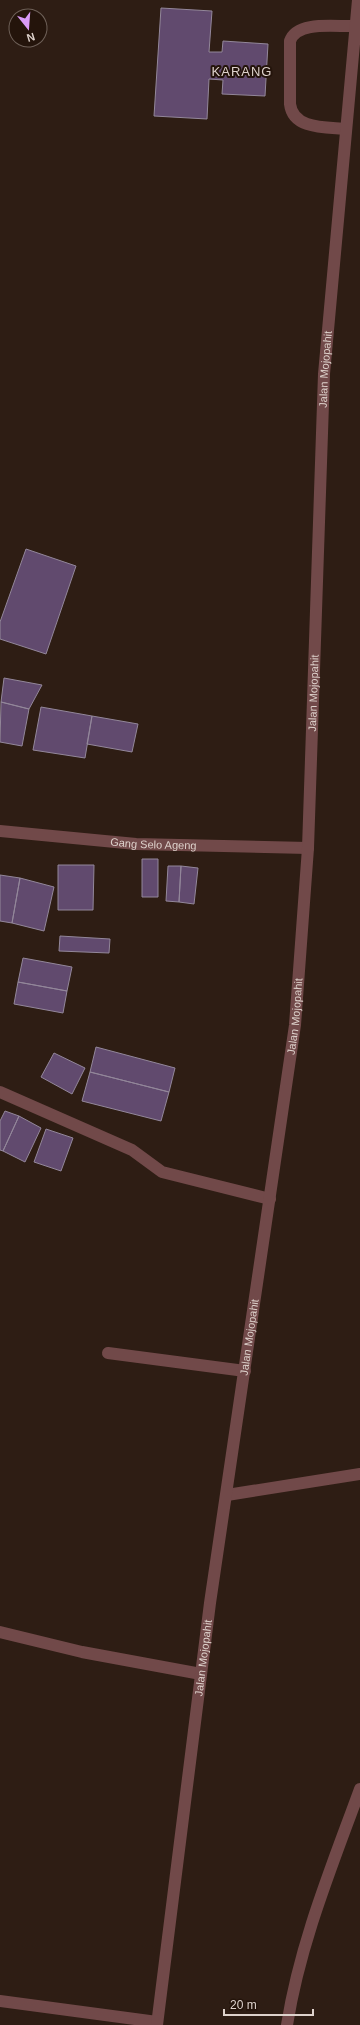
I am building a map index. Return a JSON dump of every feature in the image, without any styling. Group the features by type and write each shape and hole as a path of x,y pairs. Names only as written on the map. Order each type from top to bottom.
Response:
{"street":[{"name":"Jalan Mojopahit","path":"157,2024 201,1674 295,1025 308,848 324,374 358,0"},
{"path":"346,129 306,124 293,114 290,104 290,41 295,33 302,28 356,26"},
{"name":"Gang Selo Ageng","path":"0,831 136,844 308,848"},
{"path":"0,1092 132,1150 162,1172 270,1199"},
{"path":"108,1353 245,1371"},
{"path":"227,1495 360,1474"},
{"path":"0,1632 82,1652 201,1674"},
{"path":"287,2025 292,1989 308,1933 360,1789"},
{"path":"0,2001 157,2024"}],"building":[{"path":"161,8 212,11 209,52 222,52 223,41 268,44 265,96 222,94 223,80 209,79 207,119 154,116"},
{"path":"26,549 76,566 46,654 0,639 0,622"},
{"path":"4,678 42,685 29,709 1,702"},
{"path":"1,702 29,709 22,746 0,742"},
{"path":"41,707 92,716 85,758 33,750"},
{"path":"92,716 138,724 132,752 87,744"},
{"path":"142,859 158,859 158,897 142,897"},
{"path":"58,865 94,865 93,910 58,910"},
{"path":"168,866 181,866 179,902 166,901"},
{"path":"181,866 198,868 194,904 179,902"},
{"path":"0,875 20,878 12,923 0,921"},
{"path":"20,878 54,887 44,931 12,923"},
{"path":"60,936 110,939 109,953 59,951"},
{"path":"23,958 72,967 67,991 18,982"},
{"path":"18,982 67,991 63,1013 14,1004"},
{"path":"96,1047 175,1068 169,1092 90,1072"},
{"path":"54,1053 85,1068 72,1094 41,1077"},
{"path":"90,1072 169,1092 161,1121 82,1101"},
{"path":"5,1111 19,1116 3,1151 0,1150 0,1121"},
{"path":"19,1116 41,1128 25,1162 3,1151"},
{"path":"46,1129 73,1138 61,1171 34,1162"}],"district":[{"name":"KARANG","path":"242,71"}]}
